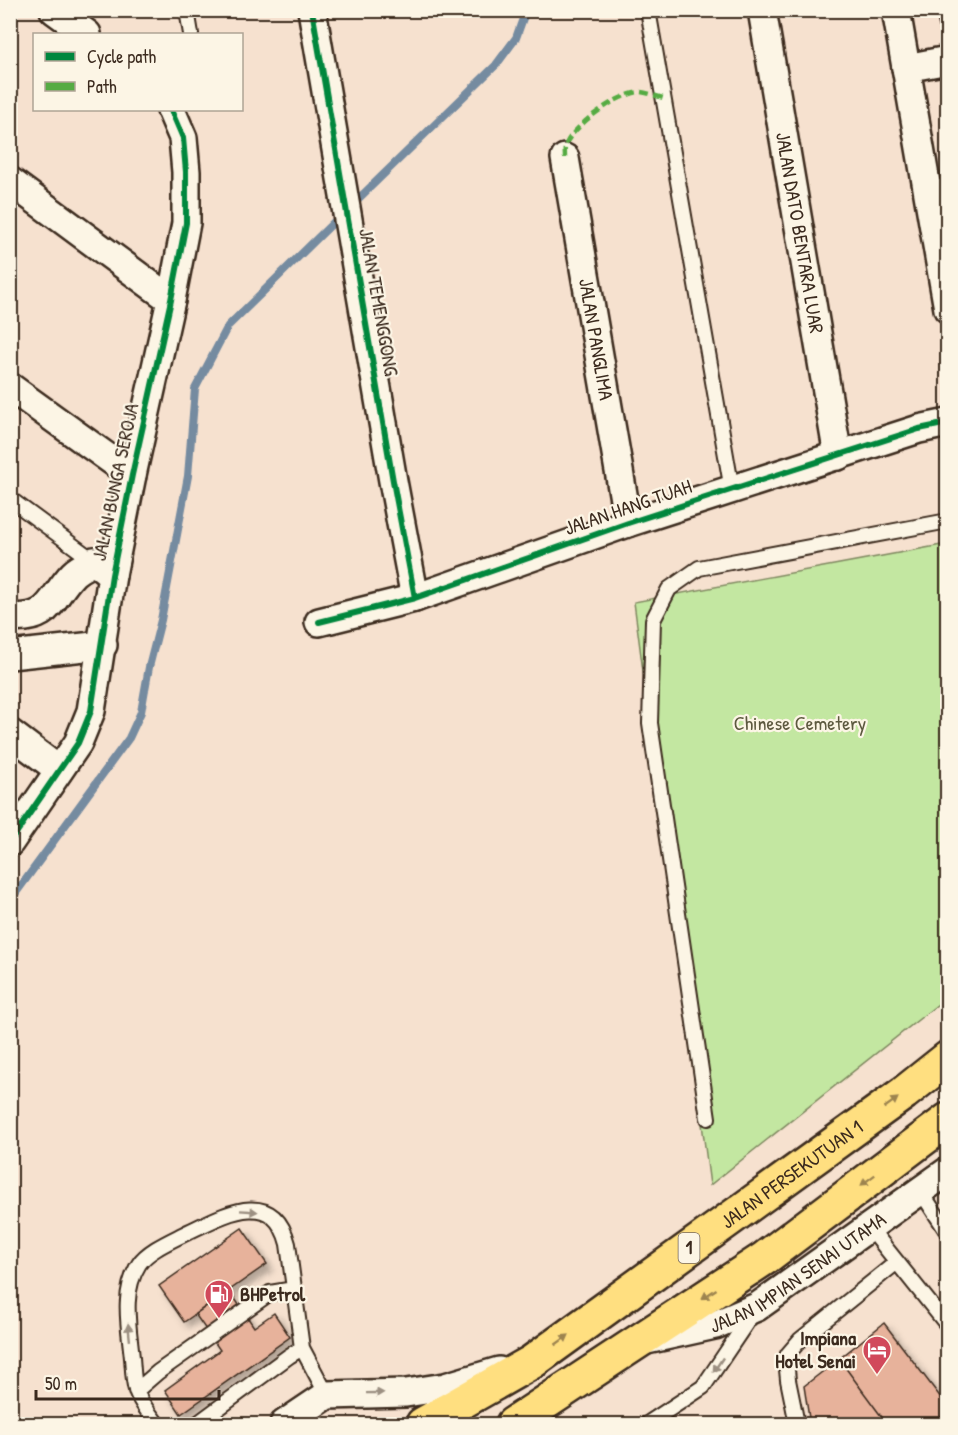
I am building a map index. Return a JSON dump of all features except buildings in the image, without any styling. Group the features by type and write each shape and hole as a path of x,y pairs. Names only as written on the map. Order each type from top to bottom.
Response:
{"highway":[{"name":"JALAN PERSEKUTUAN 1","path":"423,1425 532,1362 904,1093 948,1058"},
{"path":"513,1425 765,1258 948,1120"}],"street":[{"path":"54,10 86,33"},
{"name":"JALAN TEMENGGONG","path":"312,10 415,598"},
{"name":"JALAN DATO BENTARA LUAR","path":"762,10 838,456"},
{"path":"896,10 906,68 937,187 948,309"},
{"path":"906,68 948,60"},
{"name":"JALAN BUNGA SEROJA","path":"10,842 78,742 91,711 103,645 103,568 132,475 186,223 183,138 171,111"},
{"name":"JALAN PANGLIMA","path":"564,158 628,523"},
{"path":"10,181 171,300"},
{"path":"10,387 132,475"},
{"name":"JALAN HANG TUAH","path":"319,622 415,598 628,523 919,429 948,423"},
{"path":"10,617 25,618 46,611 75,572 103,568"},
{"path":"10,655 103,645"},
{"path":"10,733 59,770"},
{"name":"JALAN IMPIAN SENAI UTAMA","path":"635,1343 715,1325 757,1308 948,1171"},
{"path":"284,1425 327,1395 406,1393 445,1387 532,1362"}],"lane":[{"path":"187,10 191,33"},
{"path":"648,10 732,490"},
{"path":"944,10 948,30"},
{"path":"10,499 103,568"},
{"path":"708,1118 650,723 653,620 669,589 699,568 948,521"},
{"path":"920,1190 948,1233"},
{"path":"157,1425 136,1391 127,1303 132,1279 139,1264 147,1256 177,1238 227,1214 246,1209 255,1210 276,1219 283,1228 288,1244 302,1348 327,1395"},
{"path":"869,1227 948,1326"},
{"path":"797,1425 788,1380 788,1353 800,1340 897,1262"},
{"path":"136,1391 158,1372 270,1293 294,1289"},
{"path":"647,1425 703,1388 757,1308"},
{"path":"197,1425 288,1356 302,1348"}],"green space":[{"name":"Chinese Cemetery","path":"947,544 947,997 710,1185 634,602"}],"waterway":[{"path":"353,204 496,65 516,38 526,10"},
{"path":"10,901 129,738 141,712 188,476 195,389 228,326 342,214"}],"marked path":[{"path":"565,158 565,146 571,136 588,119 610,103 632,93 641,92 663,98"}],"cycle path":[{"path":"312,10 415,598"},
{"path":"10,842 78,743 91,711 112,575 186,223 183,138 171,111"},
{"path":"319,622 415,598 628,523 919,429 948,423"}],"place":[{"name":"BHPetrol","path":"219,1320"},
{"name":"Impiana Hotel Senai","path":"877,1376"}]}
